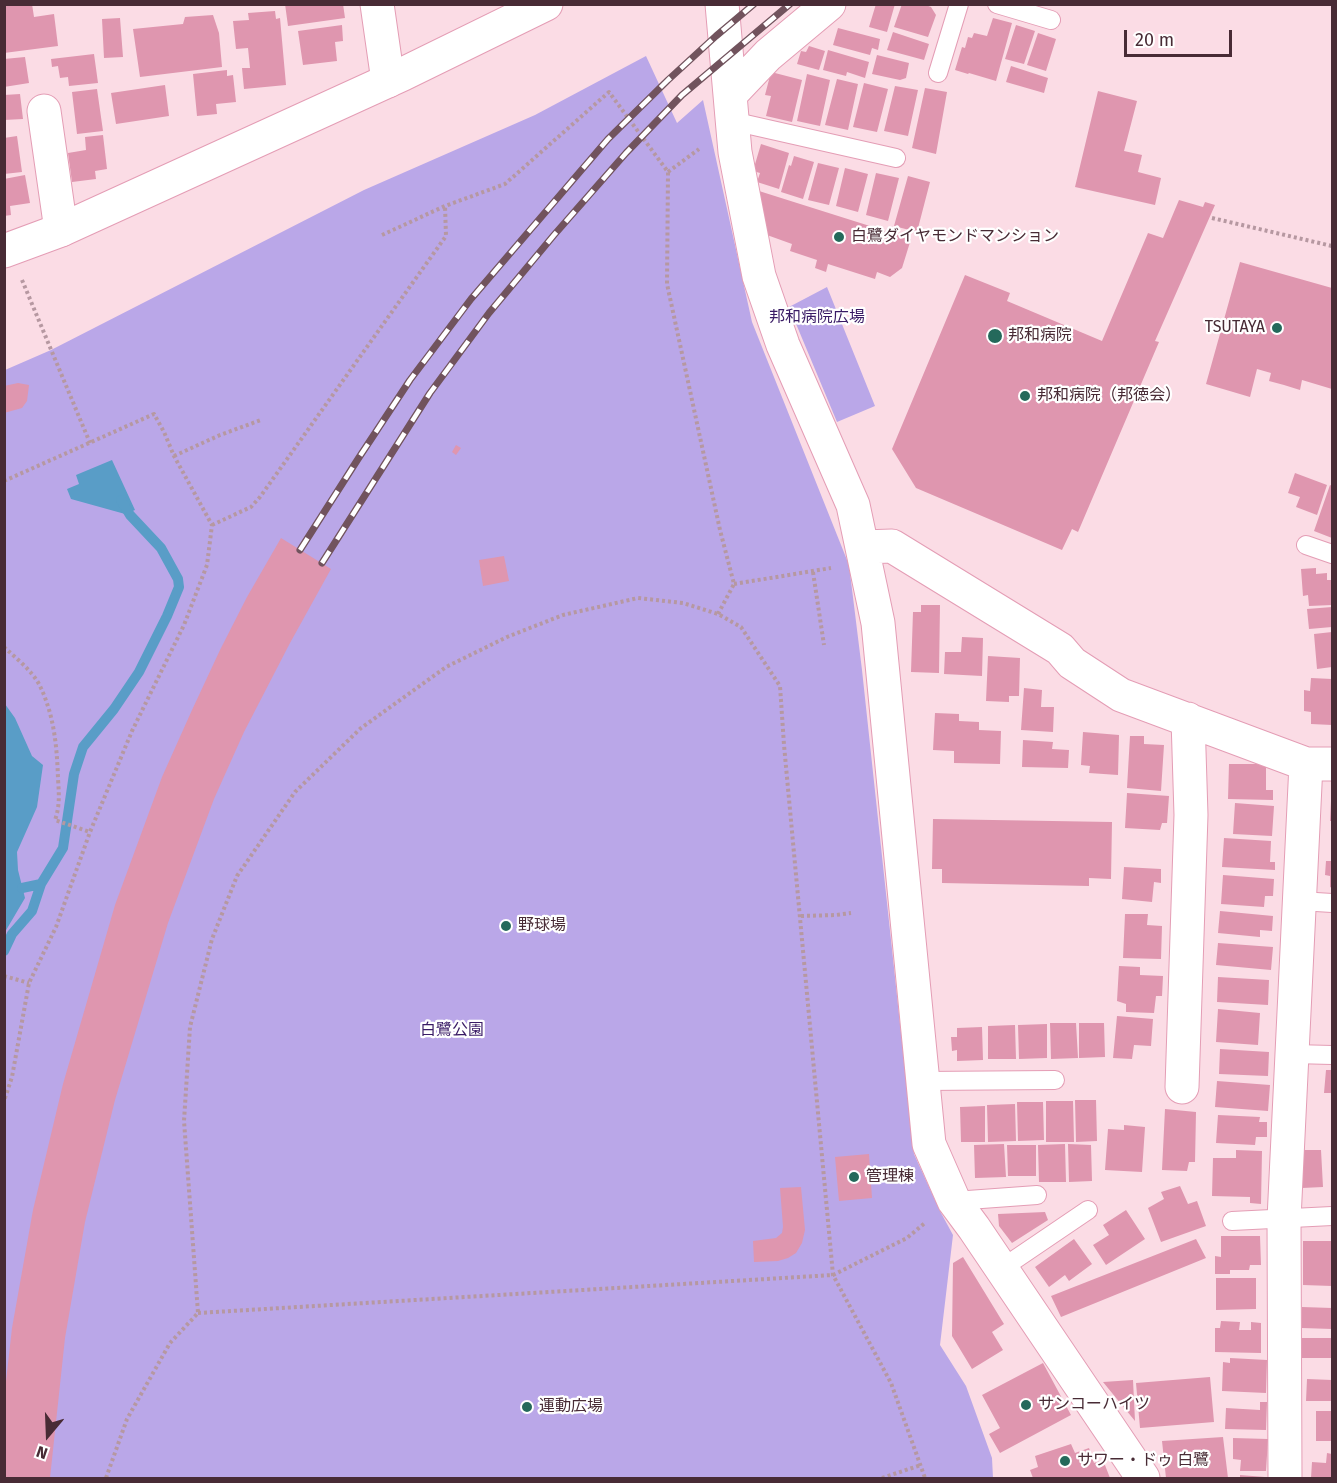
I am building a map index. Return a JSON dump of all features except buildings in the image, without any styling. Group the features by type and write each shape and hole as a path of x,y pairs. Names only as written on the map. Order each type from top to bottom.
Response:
{"street":[{"path":"377,4 388,81"},
{"path":"6,251 61,230 388,81 546,4"},
{"path":"722,4 735,152 759,276 783,345 853,505 878,622 929,1144 954,1202 1143,1479"},
{"path":"731,108 768,55 829,4"},
{"path":"44,111 61,230"},
{"path":"863,547 892,546 1060,649 1072,663 1121,695 1319,764 1300,901 1284,1219 1285,1479"},
{"path":"1182,1087 1191,815 1188,719"}],"lane":[{"path":"938,73 959,4"},
{"path":"997,4 1051,20"},
{"path":"731,108 896,158"},
{"path":"1306,545 1332,554"},
{"path":"1300,901 1332,903"},
{"path":"1293,1053 1332,1055"},
{"path":"923,1082 1055,1080"},
{"path":"954,1202 1037,1195"},
{"path":"1001,1269 1088,1210"},
{"path":"1232,1221 1332,1216"}],"path":[{"path":"382,235 445,206 505,183 609,92 668,172 668,284 720,530 734,584 718,614"},
{"path":"212,525 251,507 260,498 446,236 445,206"},
{"path":"1212,218 1332,246"},
{"path":"6,251 21,279 90,443"},
{"path":"4,481 154,414 212,525 207,565 184,625 132,731 90,832 56,927 29,983 12,1077 4,1101"},
{"path":"174,456 220,435 261,420"},
{"path":"734,584 849,565 863,547"},
{"path":"813,572 824,645"},
{"path":"198,1313 184,1121 190,1027 212,939 237,876 295,792 361,728 447,667 507,637 563,615 638,598 683,603 718,614 741,627 780,686 833,1275 891,1383 925,1479"},
{"path":"4,647 21,662 38,683 52,717 57,748 59,809 56,820 90,832"},
{"path":"801,916 851,913"},
{"path":"7,977 29,983"},
{"path":"106,1479 127,1419 170,1343 198,1313 833,1275 907,1238 954,1202"},
{"path":"882,1479 921,1464"}],"green space":[{"name":"白鷺公園","path":"646,56 677,123 703,100 752,322 849,565 914,1154 953,1235 940,1345 966,1386 992,1458 993,1478 5,1478 5,370 51,350 364,190 535,115"},
{"name":"邦和病院広場","path":"827,287 875,406 837,422 789,307"}],"water":[{"path":"112,460 135,510 125,514 71,499 67,489 79,484 76,475"},
{"path":"5,704 15,718 32,756 43,765 37,807 17,852 18,870 25,898 5,932"}],"waterway":[{"path":"22,888 41,884 63,848 74,774 83,747 114,709 139,672 179,587 178,579 161,548 130,515 121,500"},
{"path":"4,951 12,934 32,911 41,884"}],"railway":[{"path":"300,550 410,380 471,299 608,139 668,80 754,4"},
{"path":"322,563 430,393 489,313 554,235 626,153 682,95 790,4"}],"place":[{"name":"白鷺ダイヤモンドマンション","path":"839,237"},
{"name":"TSUTAYA","path":"1277,328"},
{"name":"邦和病院","path":"995,336"},
{"name":"邦和病院（邦徳会）","path":"1025,396"},
{"name":"野球場","path":"506,926"},
{"name":"管理棟","path":"854,1177"},
{"name":"サンコーハイツ","path":"1026,1405"},
{"name":"運動広場","path":"527,1407"},
{"name":"サワー・ドゥ 白鷺","path":"1065,1461"}]}
